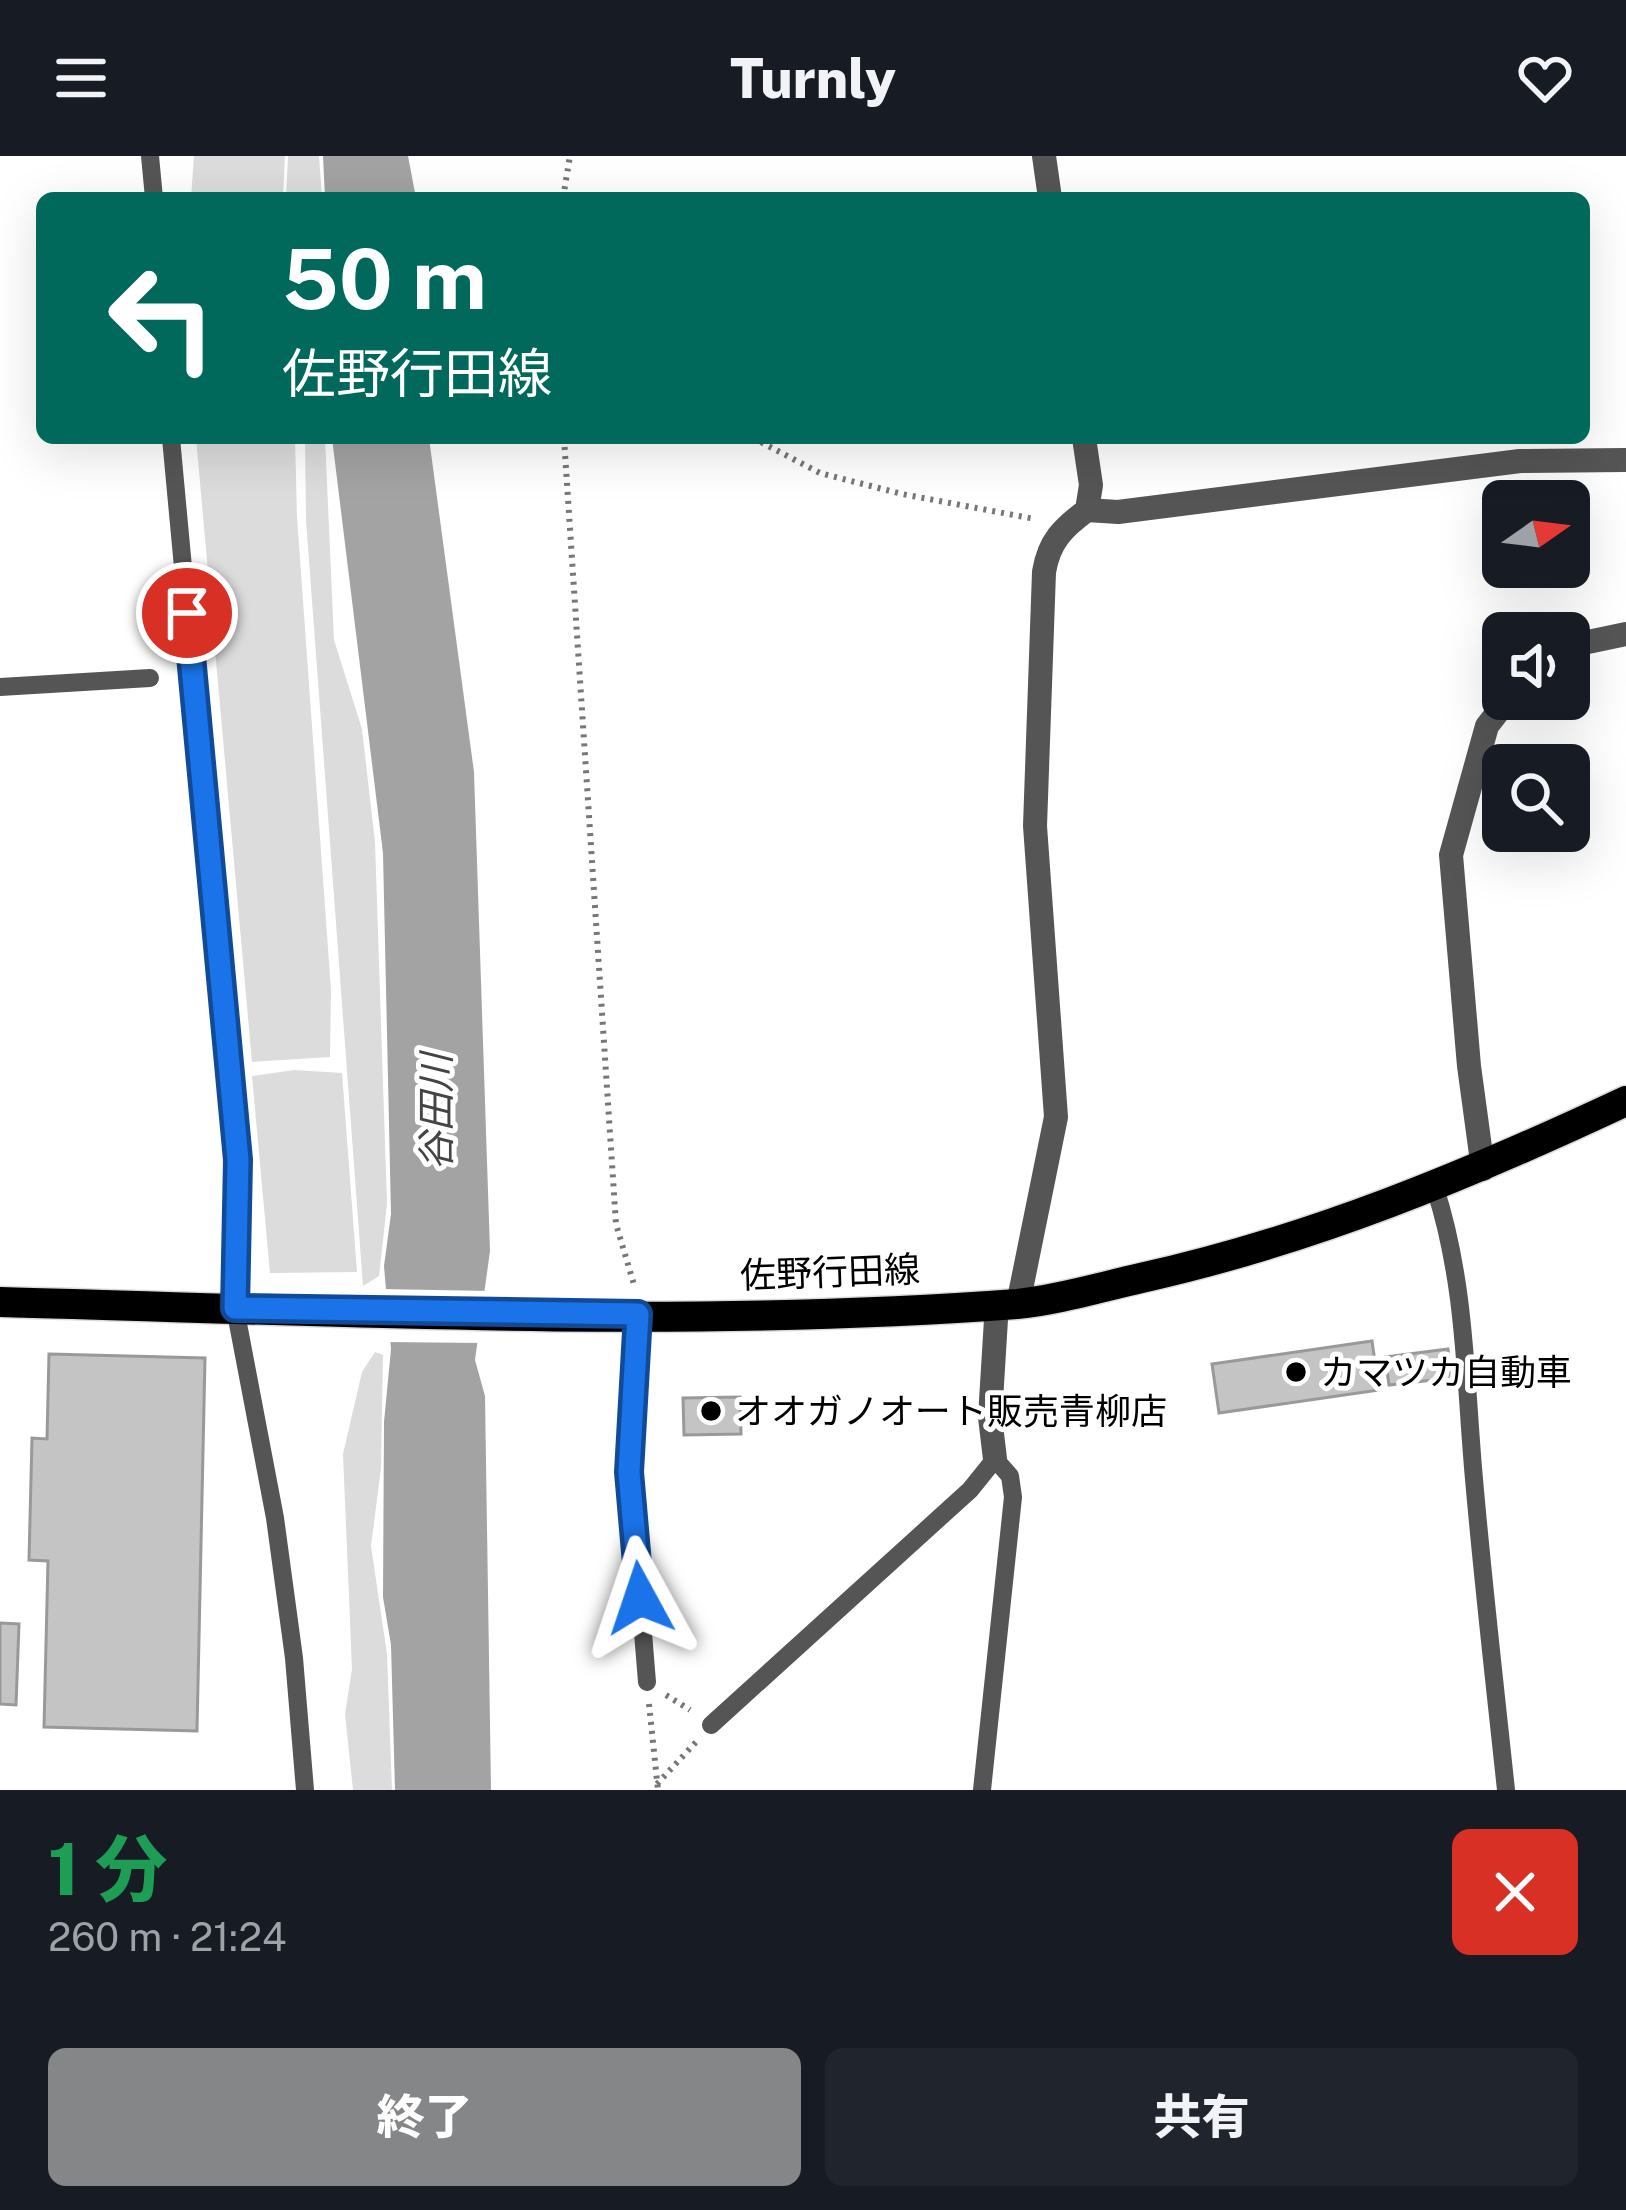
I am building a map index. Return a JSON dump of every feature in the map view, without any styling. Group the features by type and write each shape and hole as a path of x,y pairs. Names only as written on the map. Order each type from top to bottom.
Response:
{"main road":[{"name":"佐野行田線","path":"0,1302 836,1316 1007,1304 1262,1249 1435,1188 1626,1101"}],"street":[{"path":"1044,156 1049,192"},
{"path":"995,1459 990,1417 1007,1304 1056,1117 1035,826 1044,572 1048,549 1057,536 1087,510 1091,485 1085,444"},
{"path":"1087,510 1118,512 1520,461 1626,460"},
{"path":"1590,642 1626,634"},
{"path":"1483,1168 1468,1066 1451,855 1492,720"}],"lane":[{"path":"148,159 153,192"},
{"path":"172,444 238,1160 245,1308 275,1518 305,1790"},
{"path":"0,687 150,677"},
{"path":"1435,1188 1452,1248 1464,1325 1473,1472 1505,1790"},
{"path":"632,1314 629,1472 646,1682"},
{"path":"711,1725 970,1490 995,1459 1010,1476 1013,1497 982,1790"}],"path":[{"path":"564,192 570,156"},
{"path":"563,444 616,1224 633,1273 632,1314"},
{"path":"764,444 820,473 902,494 1009,511 1036,519 1057,536"},
{"path":"646,1682 711,1725 658,1787"},
{"path":"646,1682 658,1787"}],"shaded area":[{"path":"194,156 285,156 283,192 191,192"},
{"path":"288,156 319,156 322,192 286,192"},
{"path":"197,444 295,444 331,990 330,1057 252,1062"},
{"path":"305,444 325,444 334,640 362,729 375,842 387,1204 379,1276 363,1286 306,520"},
{"path":"294,1070 342,1073 357,1272 270,1273 252,1076"},
{"path":"375,1352 383,1355 381,1468 371,1546 387,1654 392,1790 353,1790 345,1714 352,1669 343,1454 362,1372"}],"water":[{"path":"323,156 408,156 415,192 325,192"},
{"name":"谷田川","path":"333,444 430,444 474,772 490,1251 475,1360 485,1396 491,1790 395,1790 391,1645 383,1597 384,1422 391,1349 384,1266 391,1214 383,853"}],"pier":[{"path":"380,1289 490,1291 483,1343 385,1342"}],"building":[{"path":"1372,1341 1379,1390 1219,1413 1212,1364"},
{"path":"1448,1349 1451,1378 1389,1385 1385,1357"},
{"path":"49,1354 205,1358 197,1731 44,1727 48,1561 29,1560 32,1438 47,1439"},
{"path":"740,1397 741,1434 684,1435 683,1398"},
{"path":"0,1623 19,1624 16,1705 0,1704"}],"place":[{"name":"カマツカ自動車","path":"1296,1372"},
{"name":"オオガノオート販売青柳店","path":"711,1411"}],"route":[{"path":"187,613 238,1160 235,1308 638,1314 629,1472 640,1598"}]}
